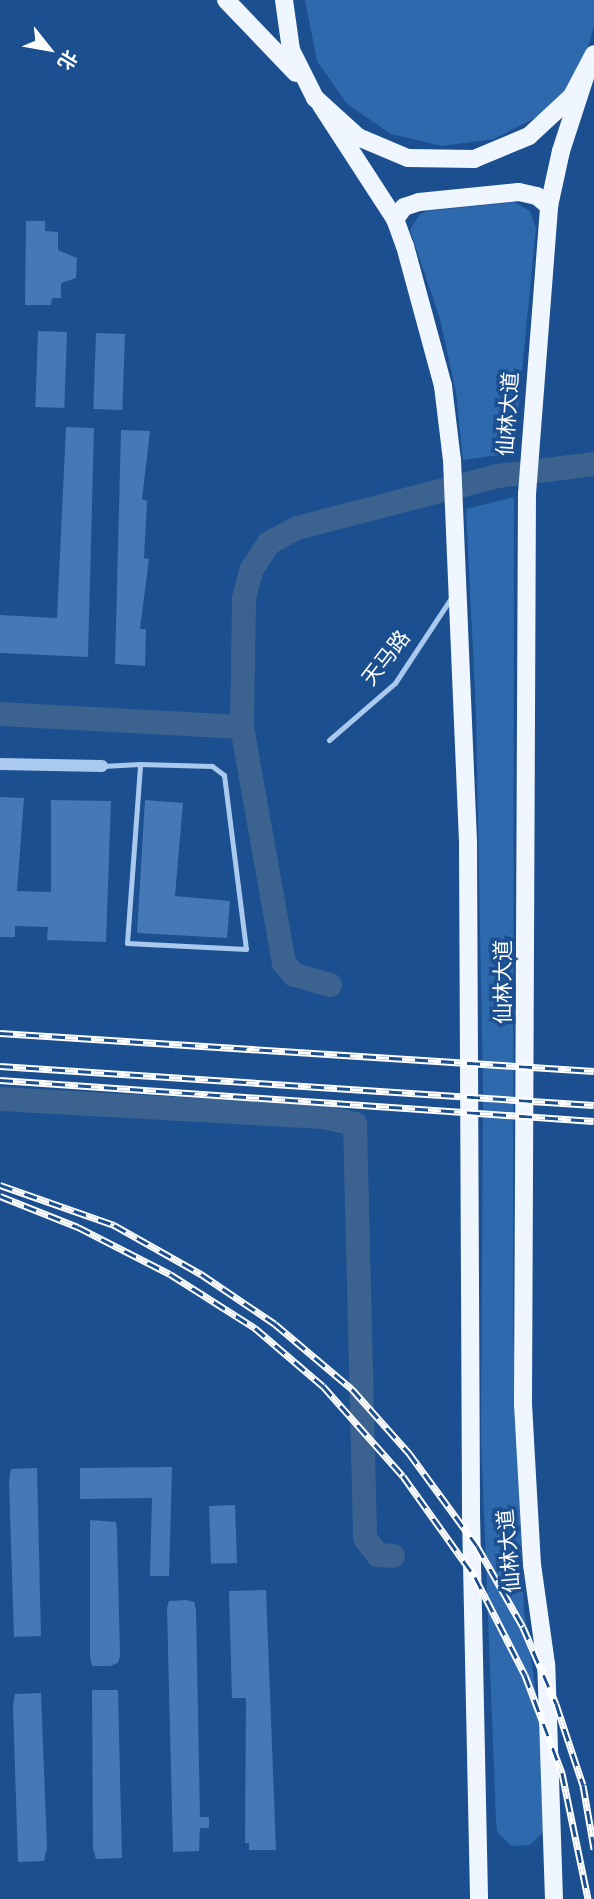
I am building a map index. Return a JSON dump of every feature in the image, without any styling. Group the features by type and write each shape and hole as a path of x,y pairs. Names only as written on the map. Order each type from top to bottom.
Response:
{"main road":[{"path":"226,0 306,85 321,105 358,137 389,152 426,161 463,160 508,148 540,129 572,96 594,54"},
{"path":"284,0 288,37 306,85"},
{"name":"仙林大道","path":"554,1899 546,1664 531,1565 523,1404 527,494 528,449 549,206 561,150 587,71"},
{"name":"仙林大道","path":"321,105 395,219 425,306 443,386 452,460 470,997 471,1515 479,1899"},
{"path":"395,219 404,207 419,202 519,192 537,195 549,206"}],"street":[{"path":"0,764 102,766"}],"lane":[{"name":"天马路","path":"329,740 395,683 458,586"},
{"path":"102,766 140,764 212,766 224,775 246,949 127,943 140,764"}],"shaded area":[{"path":"305,0 594,0 594,27 584,59 566,89 541,115 494,139 442,146 391,134 347,104 317,61"},
{"path":"514,202 530,211 536,228 514,453 463,460 456,392 440,319 410,230 420,214 428,211"},
{"path":"514,497 513,1329 524,1610 541,1728 544,1831 530,1845 512,1846 497,1832 496,1821 481,1438 483,1089 476,713 466,509"}],"building":[{"path":"26,221 45,221 45,231 58,232 58,250 77,258 76,278 61,283 61,298 52,298 51,305 25,305"},
{"path":"38,331 67,332 64,408 35,407"},
{"path":"96,333 125,334 122,410 93,409"},
{"path":"66,427 94,428 88,657 0,653 0,615 57,618"},
{"path":"121,430 150,431 142,499 147,501 144,558 149,559 140,629 146,629 145,666 115,664"},
{"path":"0,797 24,798 17,891 51,892 51,800 111,801 106,942 47,940 48,927 15,926 15,937 0,937"},
{"path":"145,800 183,803 175,896 230,901 227,938 137,933"},
{"path":"172,1467 169,1576 150,1576 152,1498 80,1499 80,1468"},
{"path":"37,1468 41,1636 14,1637 9,1481 11,1469"},
{"path":"235,1505 237,1563 211,1564 209,1506"},
{"path":"90,1520 116,1522 120,1656 118,1663 110,1666 92,1666 90,1657"},
{"path":"266,1590 276,1850 249,1850 249,1843 245,1843 246,1698 232,1698 229,1591"},
{"path":"169,1601 194,1602 196,1610 200,1817 209,1817 209,1828 200,1828 199,1851 173,1852 167,1608"},
{"path":"92,1690 118,1690 122,1858 96,1859 93,1848"},
{"path":"41,1693 47,1848 44,1861 18,1862 13,1705 15,1694"}],"waterway":[{"path":"330,985 294,975 284,963 242,727 244,598 252,569 269,543 297,528 498,476 594,464"},
{"path":"0,714 242,727"},
{"path":"0,1099 324,1117 355,1124 365,1538 378,1555 393,1556"}],"railway":[{"path":"0,1033 594,1071"},
{"path":"0,1066 594,1105"},
{"path":"0,1080 594,1121"},
{"path":"0,1185 114,1225 201,1274 275,1324 352,1389 409,1453 477,1546 523,1627 556,1704 583,1785 594,1849"},
{"path":"0,1196 78,1227 170,1274 255,1328 323,1386 403,1476 475,1577 525,1675 562,1773 588,1899"}]}
